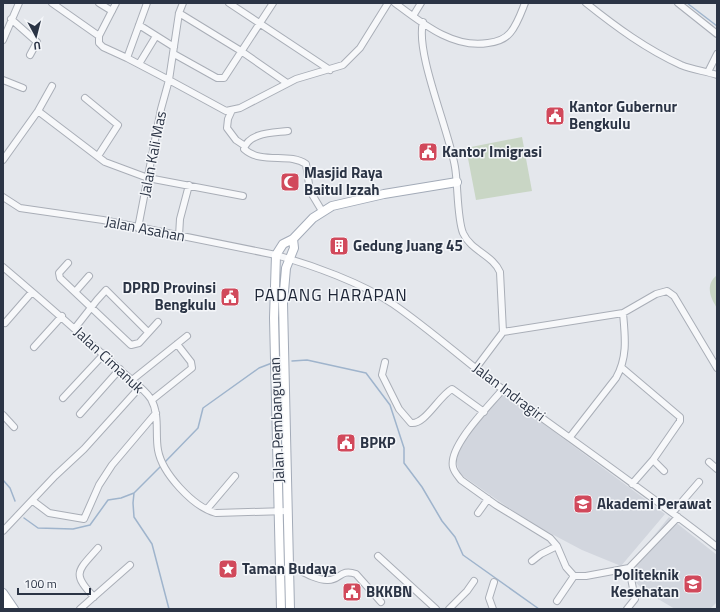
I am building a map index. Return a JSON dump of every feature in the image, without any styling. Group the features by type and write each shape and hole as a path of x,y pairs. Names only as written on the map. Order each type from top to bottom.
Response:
{"main road":[{"path":"276,255 284,244 293,238 303,227 322,211 332,206 355,200 457,182"},
{"name":"Jalan Pembangunan","path":"280,398 283,296 286,268 294,248 293,238"},
{"name":"Jalan Pembangunan","path":"276,255 274,318 280,398 283,511 281,609"},
{"name":"Jalan Pembangunan","path":"283,511 290,609"},
{"path":"3,593 14,609"},
{"path":"3,603 7,609"}],"street":[{"path":"3,40 19,3"},
{"path":"52,3 99,36"},
{"path":"99,3 112,11"},
{"path":"116,3 99,36 99,43 103,47 139,64 221,109 232,110 256,101 287,83 343,65 357,52 388,3"},
{"path":"127,58 148,3"},
{"name":"Jalan Kali Mas","path":"138,228 161,109 169,80 179,13 183,3"},
{"path":"229,3 330,70"},
{"path":"139,25 174,50 221,79 224,78 273,3"},
{"path":"395,3 413,16 457,42 478,44 493,43 501,40 510,33 525,3"},
{"path":"413,16 421,3"},
{"path":"586,3 627,35 653,51 682,65 717,75"},
{"path":"678,3 717,34"},
{"path":"179,13 241,51 287,83"},
{"path":"11,19 37,42 30,55"},
{"path":"423,22 421,32 425,54 450,143 457,182 460,224 463,234 476,249 497,265 500,272 503,332 476,368"},
{"path":"139,64 156,36"},
{"path":"708,72 717,54"},
{"path":"3,80 23,88"},
{"path":"3,160 38,111 52,86"},
{"path":"85,98 118,125 98,156"},
{"path":"232,110 228,119 227,128 236,140 245,146 244,149 251,155 296,160 306,164 310,191 322,211"},
{"path":"38,111 105,162 148,178 243,196"},
{"path":"245,146 259,135 288,131"},
{"path":"179,236 180,219 189,185"},
{"name":"Jalan Asahan","path":"3,197 20,208 90,218 276,255 289,259"},
{"name":"Jalan Indragiri","path":"289,259 336,276 392,304 503,389 717,546"},
{"path":"68,263 59,276 132,345 139,343 158,322"},
{"name":"Jalan Cimanuk","path":"3,267 62,316 140,387 152,400 156,413 159,456 166,469 178,485 207,509 216,513 228,514 283,511"},
{"path":"75,292 89,276"},
{"path":"75,328 104,290 108,291 148,332"},
{"path":"5,323 32,292"},
{"path":"503,332 622,313 648,298 662,292 668,292 674,296 717,368"},
{"path":"570,437 616,378 621,367 625,351 622,313"},
{"path":"34,347 62,316"},
{"path":"132,380 187,336"},
{"path":"152,400 192,368 191,362 177,344"},
{"path":"63,398 104,354"},
{"path":"385,362 382,375 399,409 411,423 415,423 425,416 452,390 484,412"},
{"path":"621,367 680,417 680,421 653,460 632,484"},
{"path":"80,414 120,370"},
{"path":"3,531 55,476 84,449 140,387"},
{"path":"503,389 457,445 452,460 452,467 461,480 550,538 557,546 566,567 574,576"},
{"path":"33,501 43,510 84,519 98,486 112,465 156,413"},
{"path":"3,415 14,427"},
{"path":"653,460 664,471"},
{"path":"709,462 717,469"},
{"path":"207,509 235,476"},
{"path":"574,576 592,575 629,568 675,515 699,482"},
{"path":"478,513 488,499"},
{"path":"532,561 541,554 557,546"},
{"path":"94,597 78,576 82,566 98,548"},
{"path":"378,556 435,609"},
{"path":"80,609 130,565"},
{"path":"288,566 328,580 337,577 343,572 356,574 381,602"},
{"path":"627,609 635,599 629,568"},
{"path":"557,601 574,576"},
{"path":"449,609 467,591 474,581"},
{"path":"493,609 489,598 494,582"}],"shaded area":[{"path":"502,393 665,514 621,566 582,550 529,522 460,474 453,452"},
{"path":"669,517 717,555 717,602 710,609 675,609 648,593 624,573"}],"green space":[{"path":"522,137 532,191 476,200 466,148"},
{"path":"717,275 717,308 712,300 710,287 713,279"}],"waterway":[{"path":"687,3 717,26"},
{"path":"292,361 307,360 366,373 390,405 404,448 404,463 422,487 442,521 455,537 463,555 539,609"},
{"path":"165,462 198,428 203,408 259,368 272,363"},
{"path":"161,466 134,493 133,503 134,517 152,544 169,609"},
{"path":"3,480 10,488 15,501"},
{"path":"24,518 38,528 73,529 90,525 108,500 121,498 134,493"}],"place":[{"name":"Kantor Gubernur Bengkulu","path":"555,116"},
{"name":"Kantor Imigrasi","path":"428,152"},
{"name":"Masjid Raya Baitul Izzah","path":"290,182"},
{"name":"Gedung Juang 45","path":"339,246"},
{"name":"DPRD Provinsi Bengkulu","path":"230,297"},
{"name":"BPKP","path":"346,443"},
{"name":"Akademi Perawat","path":"583,504"},
{"name":"Taman Budaya","path":"228,569"},
{"name":"Politeknik Kesehatan","path":"693,584"},
{"name":"BKKBN","path":"352,592"}],"district":[{"name":"PADANG HARAPAN","path":"331,295"}]}
